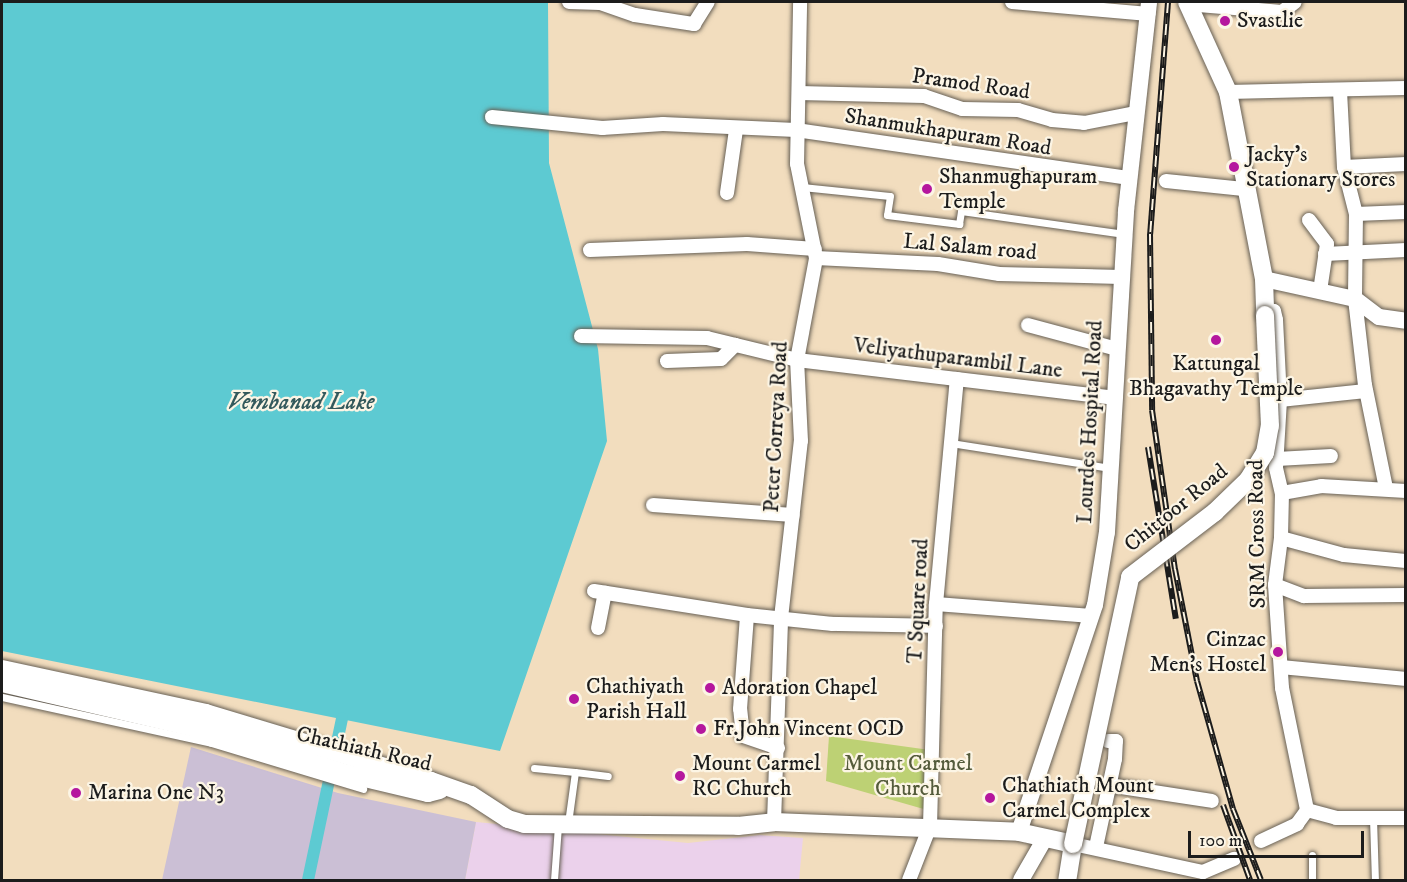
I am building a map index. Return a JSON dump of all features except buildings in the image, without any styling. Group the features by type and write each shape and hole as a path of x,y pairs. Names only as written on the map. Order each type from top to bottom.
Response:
{"main road":[{"name":"Chittoor Road","path":"1067,880 1130,577 1215,512 1248,480 1265,453 1270,426 1264,279 1244,189 1228,92 1187,3"},
{"name":"Chathiath Road","path":"2,669 206,713 312,762"},
{"name":"Chathiath Road","path":"2,684 74,706 358,775 445,788 471,795 508,819 524,824 563,824"},
{"path":"563,824 738,826 774,822 930,826 1018,832 1044,840 1073,844"}],"street":[{"path":"568,2 600,3 635,15 694,24 708,2"},
{"name":"Peter Correya Road","path":"774,822 782,618 801,441 797,360 815,253 802,187 796,129 799,93 800,2"},
{"path":"1012,2 1148,8"},
{"path":"1187,3 1282,12 1295,2"},
{"name":"Lourdes Hospital Road","path":"1018,832 1092,616 1107,532 1124,234 1148,8"},
{"path":"1228,92 1406,88"},
{"path":"1340,91 1344,167 1356,214 1355,299 1366,391 1386,488"},
{"name":"Pramod Road","path":"799,93 924,96 962,109 1018,110 1052,120 1084,123 1136,113"},
{"name":"Shanmukhapuram Road","path":"492,117 602,128 663,124 736,130 796,129 1130,178"},
{"path":"727,193 736,130"},
{"path":"1344,167 1406,164"},
{"path":"1166,181 1244,189"},
{"path":"1356,214 1406,212"},
{"path":"1309,220 1327,244 1320,291"},
{"name":"Lal Salam road","path":"590,250 747,244 815,253 938,264 999,274 1121,277"},
{"path":"1325,254 1406,250"},
{"path":"1264,279 1355,299 1379,317 1406,321"},
{"name":"SRM Cross Road","path":"1265,312 1274,311 1276,320 1280,400 1276,459 1282,493 1281,538 1275,585 1282,688 1307,810"},
{"path":"1028,325 1117,348"},
{"name":"Veliyathuparambil Lane","path":"581,336 706,338 797,360 1114,398"},
{"path":"667,361 721,358 735,345"},
{"name":"T Square road","path":"909,880 930,826 936,604 957,379"},
{"path":"1280,400 1366,391"},
{"path":"1276,459 1331,456"},
{"path":"1282,493 1322,486 1386,488 1406,491"},
{"path":"653,505 793,515"},
{"path":"1281,538 1344,555 1406,561"},
{"path":"1275,585 1304,596 1406,595"},
{"path":"598,628 600,592 747,615 936,626"},
{"path":"936,604 1092,616"},
{"path":"747,615 740,709 743,735 778,748"},
{"path":"1281,667 1406,679"},
{"path":"1096,847 1116,750 1116,741 1108,741"},
{"path":"1108,785 1212,801"},
{"path":"1261,841 1297,824 1307,810 1336,818 1406,818"},
{"path":"1021,880 1044,840"},
{"path":"1073,844 1096,847 1203,872 1234,859"}],"lane":[{"path":"802,187 890,196 887,215 959,224 961,211 1124,234"},
{"path":"951,443 1110,468"},
{"path":"2,696 74,706"},
{"path":"312,762 358,775"},
{"path":"534,768 609,776"},
{"path":"554,880 574,772"},
{"path":"1373,818 1375,880"},
{"path":"1312,855 1312,880"}],"shaded area":[{"path":"191,747 338,793 476,822 465,880 162,880"},
{"path":"476,822 688,843 760,835 803,838 799,880 465,880"}],"green space":[{"name":"Mount Carmel Church","path":"829,736 937,751 934,812 826,781"}],"water":[{"name":"Vembanad Lake","path":"2,2 548,2 549,163 598,349 607,441 500,751 2,651"}],"waterway":[{"path":"308,880 342,719"}],"railway":[{"path":"1168,2 1150,234 1152,410 1175,569 1197,681 1233,809 1261,880"},
{"path":"1148,447 1176,619"},
{"path":"1223,805 1250,880"}],"place":[{"name":"Svastlie","path":"1225,21"},
{"name":"Jacky's Stationary Stores","path":"1234,167"},
{"name":"Shanmughapuram Temple","path":"927,189"},
{"name":"Kattungal Bhagavathy Temple","path":"1216,340"},
{"name":"Cinzac Men's Hostel","path":"1278,652"},
{"name":"Adoration Chapel","path":"710,688"},
{"name":"Chathiyath Parish Hall","path":"574,699"},
{"name":"Fr.John Vincent OCD","path":"701,729"},
{"name":"Mount Carmel RC Church","path":"680,776"},
{"name":"Marina One N3","path":"76,793"},
{"name":"Chathiath Mount Carmel Complex","path":"990,798"}]}
